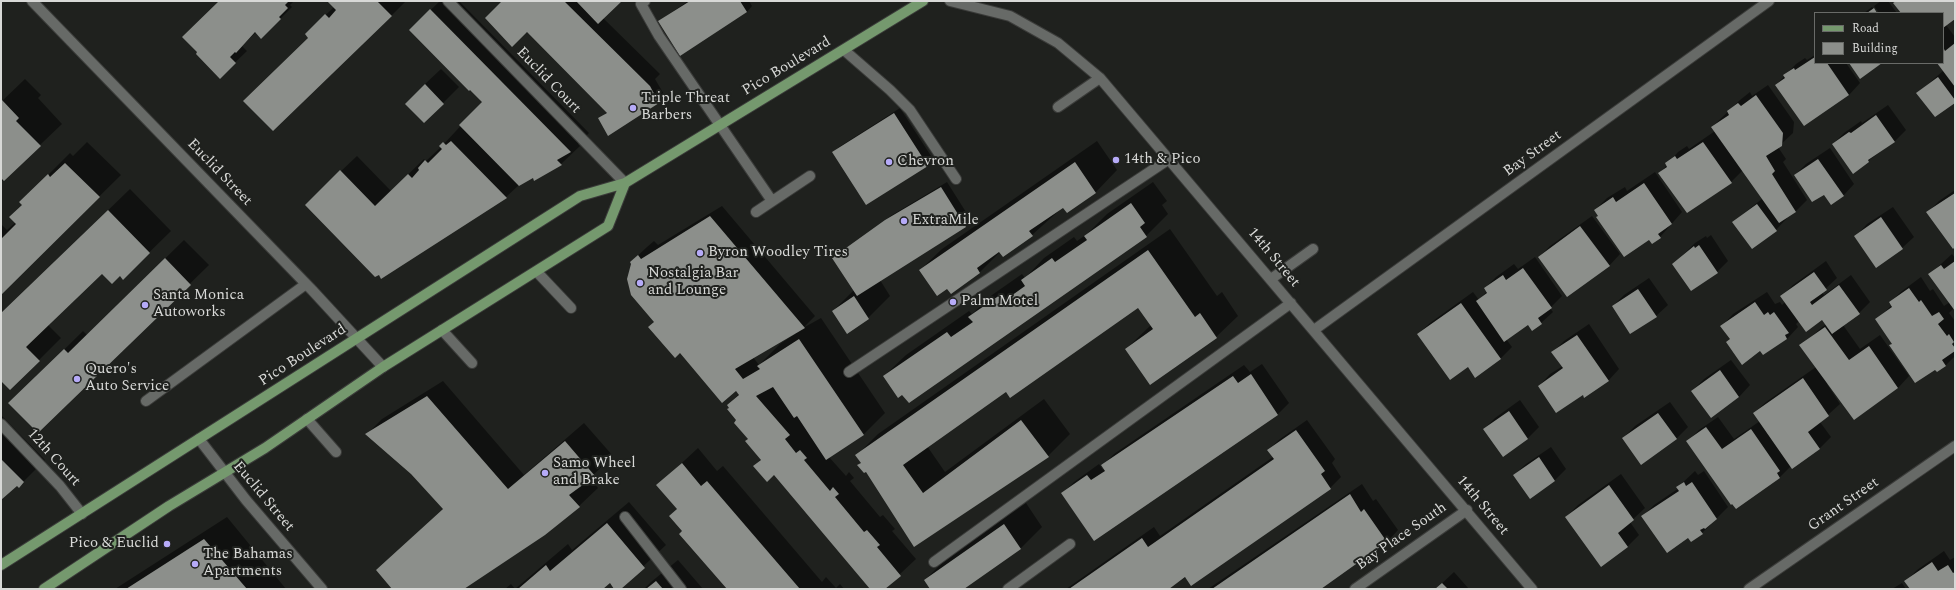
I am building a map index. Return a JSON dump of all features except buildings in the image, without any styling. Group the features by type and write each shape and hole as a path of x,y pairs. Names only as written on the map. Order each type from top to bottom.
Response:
{"main road":[{"name":"Pico Boulevard","path":"1,565 580,196 625,183 923,1"},
{"path":"44,589 163,510 224,473 442,330 537,272 608,226 625,183"}],"street":[{"name":"Euclid Street","path":"32,1 358,338 383,368"},
{"name":"Euclid Court","path":"448,1 625,183"},
{"path":"645,1 641,4 659,36 772,201"},
{"name":"14th Street","path":"950,1 1015,19 1058,43 1100,78 1467,510 1532,589"},
{"name":"Bay Street","path":"1314,330 1769,1"},
{"path":"844,50 890,90 910,110 956,179"},
{"path":"1058,108 1100,78"},
{"path":"849,372 1169,159"},
{"path":"756,212 810,176"},
{"path":"1271,279 1313,249"},
{"path":"537,272 571,308"},
{"path":"146,401 306,284"},
{"path":"934,562 1291,303"},
{"path":"442,330 472,363"},
{"path":"307,419 336,452"},
{"name":"12th Court","path":"1,424 60,486 82,514"},
{"name":"Euclid Street","path":"199,439 224,473 322,589"},
{"name":"Grant Street","path":"1749,589 1955,446"},
{"name":"Bay Place South","path":"1355,589 1467,510"},
{"path":"625,516 681,589"},
{"path":"1008,589 1070,544"}],"place":[{"name":"Triple Threat Barbers","path":"633,108"},
{"name":"14th & Pico","path":"1116,160"},
{"name":"Chevron","path":"889,162"},
{"name":"ExtraMile","path":"904,221"},
{"name":"Byron Woodley Tires","path":"700,253"},
{"name":"Nostalgia Bar and Lounge","path":"640,283"},
{"name":"Palm Motel","path":"953,302"},
{"name":"Santa Monica Autoworks","path":"145,305"},
{"name":"Quero's Auto Service","path":"77,379"},
{"name":"Samo Wheel and Brake","path":"545,473"},
{"name":"Pico & Euclid","path":"167,544"},
{"name":"The Bahamas Apartments","path":"195,564"}]}
